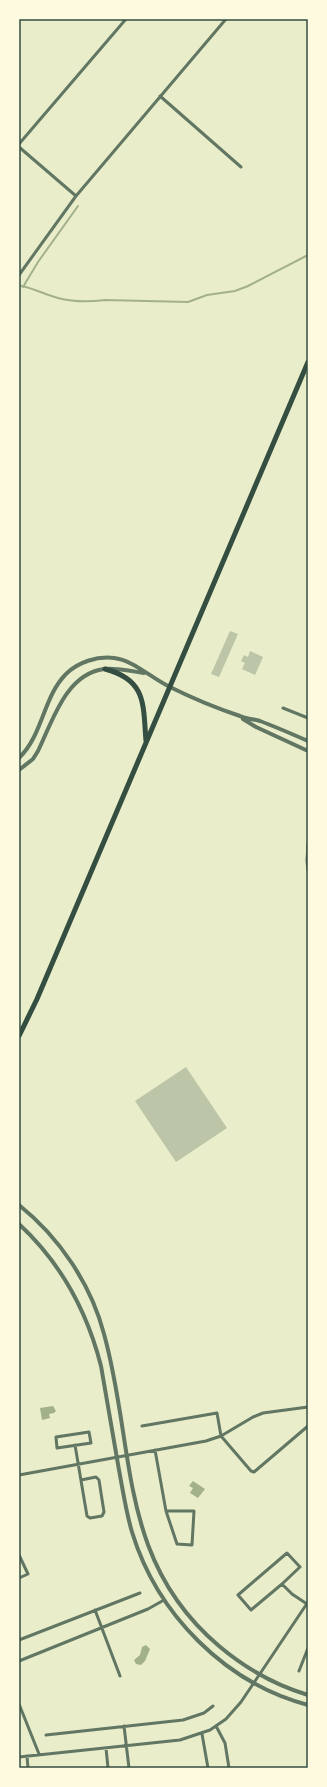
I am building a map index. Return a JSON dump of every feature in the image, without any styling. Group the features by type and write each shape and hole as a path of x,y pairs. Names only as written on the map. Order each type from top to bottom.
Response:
{"main road":[{"path":"19,1036 37,999 308,362"},
{"path":"105,669 120,673 130,680 140,692 144,705 146,742"}],"street":[{"path":"76,196 19,146 126,19"},
{"path":"19,275 76,196 226,19"},
{"path":"160,96 241,167"},
{"path":"19,758 30,744 52,693 67,673 81,664 104,657 126,660 170,687 241,717 256,728 308,751"},
{"path":"19,770 33,758 38,751 71,687 85,675 93,671 105,669 120,669 146,673"},
{"path":"283,708 308,718"},
{"path":"241,717 259,720 308,741"},
{"path":"308,843 308,870"},
{"path":"19,1205 41,1225 64,1253 78,1274 92,1300 104,1333 108,1350 126,1455 142,1530 151,1555 164,1582 183,1609 210,1639 227,1653 259,1674 289,1689 308,1695"},
{"path":"19,1224 40,1245 61,1270 80,1307 96,1345 116,1456 132,1533 145,1566 164,1600 204,1647 220,1660 254,1683 270,1691 308,1705"},
{"path":"19,1475 116,1456 206,1441 221,1436 252,1417 308,1406"},
{"path":"142,1426 217,1413 221,1436 251,1471 254,1472 308,1426"},
{"path":"89,1432 91,1443 76,1445 57,1448 56,1437 89,1432"},
{"path":"76,1445 78,1463 87,1516 90,1518 102,1516 104,1512 99,1480 96,1477 81,1480"},
{"path":"155,1450 166,1510 177,1544 192,1545 194,1511 166,1510"},
{"path":"288,1552 300,1567 282,1584 251,1610 238,1595 288,1552"},
{"path":"19,1555 28,1574 19,1578"},
{"path":"19,1757 180,1740 202,1734 216,1726 234,1712 307,1604 292,1594 282,1584"},
{"path":"19,1640 140,1593"},
{"path":"19,1661 148,1610 164,1600"},
{"path":"95,1610 120,1676"},
{"path":"299,1671 308,1648"},
{"path":"19,1704 39,1754"},
{"path":"46,1735 194,1718 213,1706"},
{"path":"124,1726 129,1768"},
{"path":"216,1726 225,1743 228,1768"},
{"path":"202,1734 208,1768"},
{"path":"106,1748 108,1768"},
{"path":"27,1756 28,1768"}],"shaded area":[{"path":"53,1406 56,1411 49,1414 50,1418 42,1420 40,1408"},
{"path":"193,1481 205,1489 198,1498 190,1493 193,1488 189,1486"},
{"path":"146,1645 150,1649 145,1661 141,1665 136,1664 134,1660 140,1655 142,1647"}],"building":[{"path":"230,631 238,634 219,677 211,674"},
{"path":"250,651 263,657 255,675 242,669 245,663 241,661 244,655 248,657"},
{"path":"186,1067 227,1128 176,1162 135,1101"}],"waterway":[{"path":"23,287 38,262 78,206"},
{"path":"21,286 53,297 76,301 105,300 188,302 207,295 235,291 248,286 308,255"}]}
